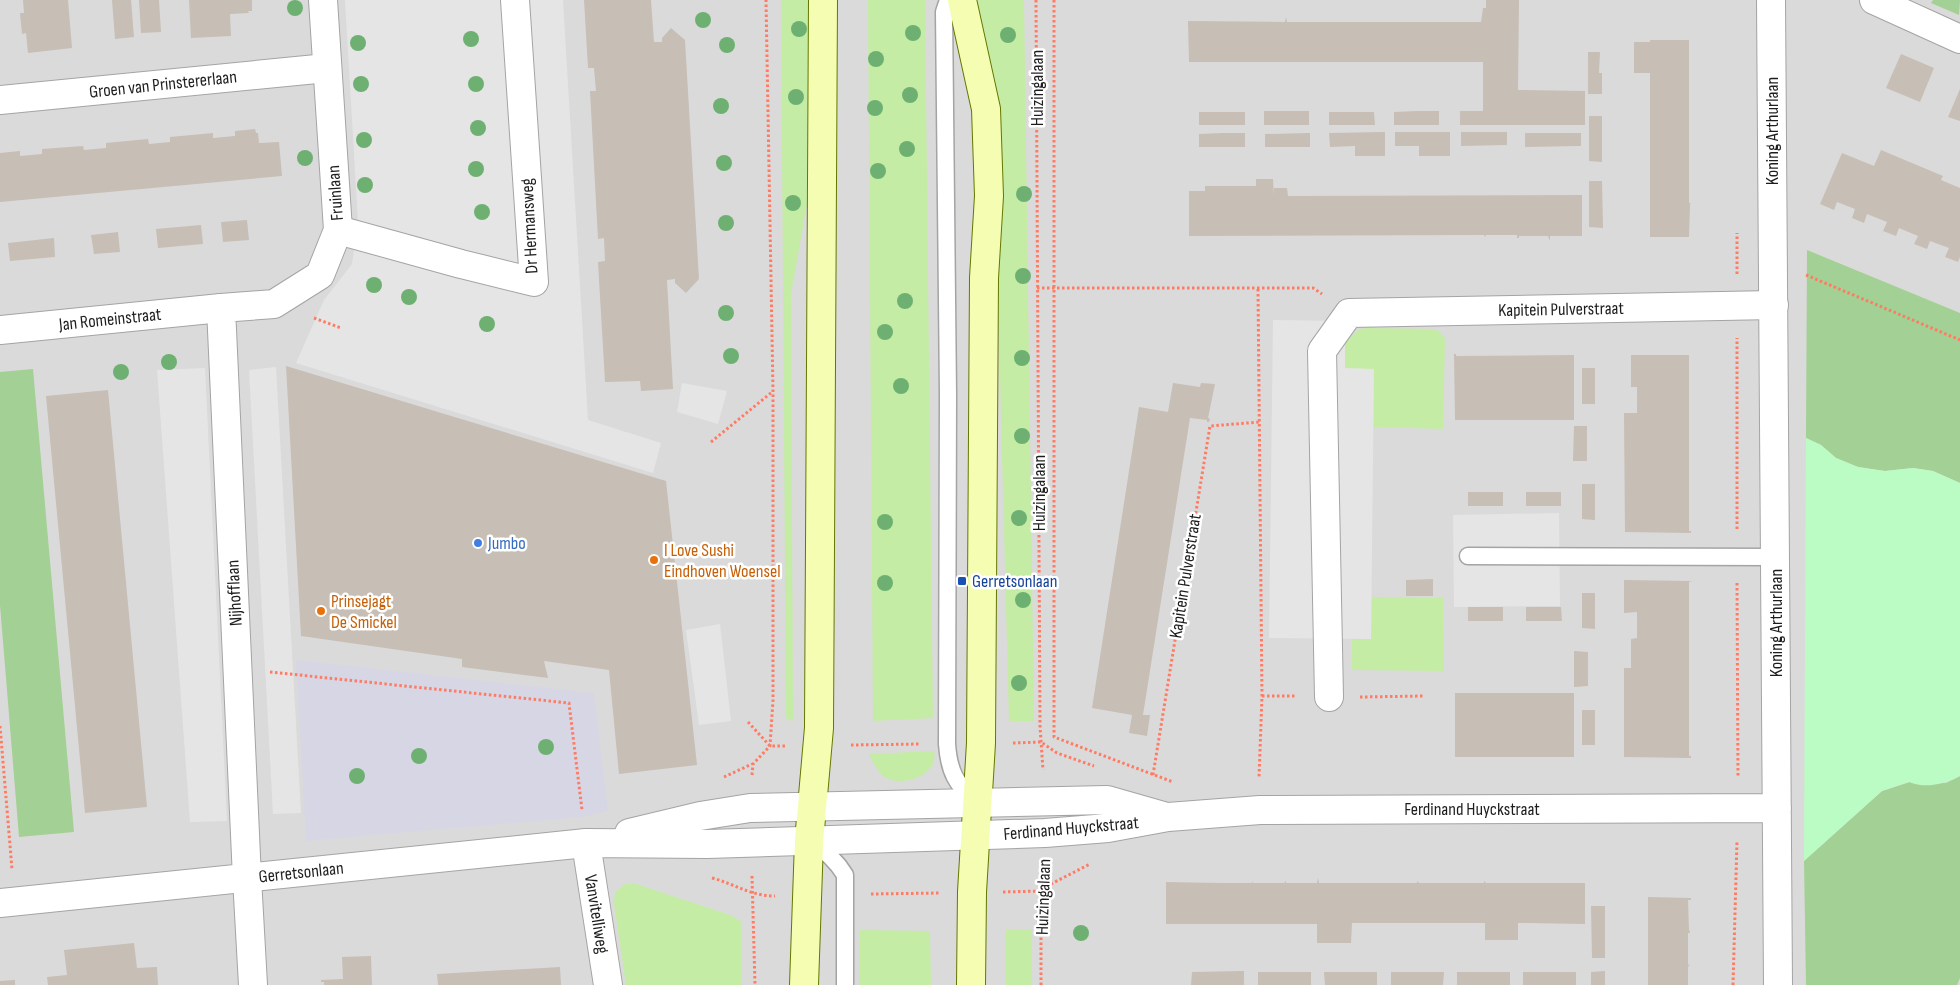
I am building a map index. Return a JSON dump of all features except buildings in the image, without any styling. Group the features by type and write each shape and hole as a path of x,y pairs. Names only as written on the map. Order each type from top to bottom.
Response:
{"main road":[{"path":"804,985 808,896 808,841 818,746 820,663 823,0"},
{"path":"962,0 986,109 989,196 984,278 981,743 974,836 971,985"}],"street":[{"name":"Fruinlaan","path":"221,308 274,304 320,275 338,230 323,0"},
{"name":"Dr Hermansweg","path":"338,230 534,282 515,0"},
{"name":"Koning Arthurlaan","path":"1771,0 1778,985"},
{"path":"1874,0 1960,39"},
{"name":"Groen van Prinstererlaan","path":"0,100 327,68"},
{"name":"Kapitein Pulverstraat","path":"1349,314 1774,305"},
{"name":"Jan Romeinstraat","path":"0,330 221,308"},
{"name":"Nijhofflaan","path":"221,308 253,985"},
{"path":"1329,697 1322,351 1349,314"},
{"name":"Ferdinand Huyckstraat","path":"586,843 700,816 750,808 1108,800 1168,818"},
{"name":"Ferdinand Huyckstraat","path":"586,843 707,844 1045,833 1108,828 1168,818 1260,810 1777,808"},
{"name":"Gerretsonlaan","path":"8,903 586,843"},
{"name":"Vanvitelliweg","path":"586,843 608,985"}],"lane":[{"path":"948,0 944,12 948,395 947,744 948,761 956,780 976,802"},
{"path":"1468,556 1775,557"},
{"path":"808,841 828,853 838,863 845,875 845,985"}],"path":[{"path":"766,0 773,391 773,700 770,746"},
{"name":"Huizingalaan","path":"1036,0 1040,742 1044,801"},
{"path":"1053,289 1054,0"},
{"path":"1733,985 1738,808 1737,227"},
{"path":"1773,261 1960,340"},
{"path":"1037,288 1314,288 1349,314"},
{"name":"Kapitein Pulverstraat","path":"1053,289 1054,737 1152,776 1210,426 1260,422"},
{"path":"1258,289 1262,696 1260,810"},
{"path":"711,442 773,391"},
{"path":"237,668 569,704 586,843"},
{"path":"748,722 770,746 947,744"},
{"path":"0,726 8,903"},
{"path":"981,743 1040,742"},
{"name":"Huizingalaan","path":"1041,985 1041,891 1045,833"},
{"path":"846,894 1041,891"},
{"path":"753,894 808,896"}],"shaded area":[{"path":"0,0 1960,0 1960,985 0,985"},
{"path":"345,0 563,0 588,420 661,443 653,473 296,363 324,300 352,264 358,222"},
{"path":"1273,320 1345,321 1345,368 1374,369 1371,639 1269,638"},
{"path":"276,367 301,813 273,814 249,370"},
{"path":"205,368 227,821 190,822 157,370"},
{"path":"682,383 727,391 718,424 677,412"},
{"path":"1559,513 1560,606 1454,607 1453,515"},
{"path":"720,624 731,721 699,725 686,630"},
{"path":"296,660 594,693 608,811 582,817 306,841"}],"green space":[{"path":"781,0 815,0 815,159 791,294 793,721 786,718"},
{"path":"868,0 925,0 933,718 873,721"},
{"path":"976,0 1024,0 1034,721 1009,721 993,109"},
{"path":"1933,0 1960,0 1959,15 1931,3"},
{"path":"1807,250 1960,313 1960,483 1933,471 1913,468 1885,471 1858,467 1836,458 1821,445 1806,438"},
{"path":"1366,328 1435,329 1441,333 1445,339 1443,429 1374,427 1374,369 1345,369 1345,343 1358,330"},
{"path":"33,369 74,832 19,837 0,605 0,372"},
{"path":"1806,438 1821,445 1836,458 1858,467 1885,471 1913,468 1933,471 1960,483 1960,776 1935,785 1909,782 1882,791 1804,861"},
{"path":"1372,597 1443,598 1444,671 1352,670 1352,639 1371,639"},
{"path":"934,751 932,766 927,772 904,781 888,779 882,775 869,754"},
{"path":"1960,776 1960,978 1957,985 1806,985 1804,861 1882,791 1910,782 1946,783"},
{"path":"633,883 733,916 741,922 741,985 626,985 614,903 615,892 625,884"},
{"path":"860,930 930,931 931,985 859,985"},
{"path":"1006,930 1032,930 1032,985 1006,985"}],"place":[{"name":"Jumbo","path":"478,543"},
{"name":"I Love Sushi Eindhoven Woensel","path":"654,560"},
{"name":"Gerretsonlaan","path":"962,581"},
{"name":"Prinsejagt De Smickel","path":"321,611"}]}
